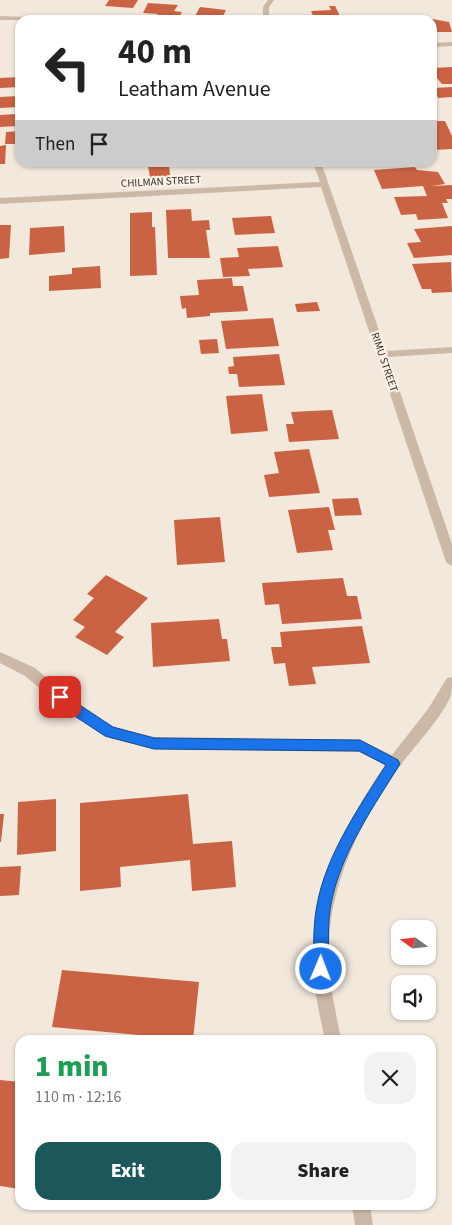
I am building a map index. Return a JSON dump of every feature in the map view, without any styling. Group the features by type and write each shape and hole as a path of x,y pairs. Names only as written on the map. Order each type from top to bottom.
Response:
{"street":[{"path":"266,15 266,7 271,0"},
{"path":"0,18 15,19"},
{"path":"437,45 452,44"},
{"name":"RIMU STREET","path":"318,167 452,562"},
{"name":"CHILMAN STREET","path":"0,201 324,184"},
{"path":"382,354 452,350"},
{"path":"0,657 30,672 74,709 110,732 154,743 360,746 394,764"},
{"path":"332,1035 321,969 322,918 332,873 356,824 394,764 444,698 452,682"},
{"path":"362,1210 364,1225"}],"building":[{"path":"109,0 138,0 133,8 105,6"},
{"path":"148,3 178,5 174,11 182,12 180,15 143,13"},
{"path":"329,6 335,6 340,15 313,15 311,11 331,10"},
{"path":"200,7 226,10 224,15 196,15"},
{"path":"437,20 449,22 452,32 437,32"},
{"path":"452,67 452,84 442,84 437,78 437,68"},
{"path":"15,77 15,87 0,88 0,78"},
{"path":"452,87 452,97 438,98 437,88"},
{"path":"15,96 15,107 0,108 0,97"},
{"path":"15,114 15,126 0,127 0,115"},
{"path":"437,121 445,121 452,136 452,149 437,150"},
{"path":"15,131 15,144 5,144 6,132"},
{"path":"6,145 5,164 0,164 0,146"},
{"path":"148,167 169,167 170,176 150,177"},
{"path":"415,167 417,170 438,172 445,184 432,186 452,185 452,199 446,199 448,203 442,203 448,218 418,220 416,214 401,215 394,197 427,196 423,186 382,189 374,170"},
{"path":"191,209 192,221 209,220 210,230 206,230 210,258 168,258 166,210"},
{"path":"152,212 152,227 155,227 157,275 130,276 130,213"},
{"path":"271,216 275,233 235,235 232,218"},
{"path":"0,225 11,225 9,258 0,259"},
{"path":"64,226 65,252 29,255 30,228"},
{"path":"452,226 452,255 414,258 407,243 421,242 414,229"},
{"path":"278,246 283,267 248,269 250,276 223,277 220,258 239,257 237,248"},
{"path":"451,262 452,292 432,293 431,289 422,289 412,264"},
{"path":"100,266 101,288 49,291 49,276 72,274 72,268"},
{"path":"232,278 233,286 243,286 248,311 210,313 210,316 187,318 186,308 182,309 180,296 199,295 197,280"},
{"path":"317,302 320,311 297,312 295,304"},
{"path":"273,318 279,346 226,349 221,321"},
{"path":"217,339 219,353 201,354 199,340"},
{"path":"279,354 285,385 239,387 237,374 229,374 228,367 234,366 233,357"},
{"path":"262,394 268,431 231,434 226,396"},
{"path":"332,410 339,439 289,442 286,424 294,424 291,412"},
{"path":"309,449 320,493 269,497 264,475 279,473 274,452"},
{"path":"358,498 362,515 335,516 332,499"},
{"path":"329,507 335,530 328,530 333,550 297,553 288,510"},
{"path":"220,517 225,562 177,565 174,520"},
{"path":"106,575 148,598 115,632 124,637 107,655 75,637 85,627 73,620 94,598 87,594"},
{"path":"343,578 347,596 357,596 362,619 282,624 279,604 265,605 262,583"},
{"path":"219,619 222,639 227,639 230,661 153,667 151,623"},
{"path":"362,626 370,663 312,667 316,684 289,686 285,663 274,664 271,647 282,647 280,632"},
{"path":"188,794 193,844 232,841 236,887 192,891 190,860 120,867 121,887 80,891 80,803"},
{"path":"56,799 56,851 17,855 18,802"},
{"path":"0,814 4,814 1,842 0,842"},
{"path":"21,866 19,895 0,896 0,867"},
{"path":"62,970 199,982 194,1035 139,1035 52,1027"},
{"path":"0,1080 15,1082 15,1188 0,1186"}],"route":[{"path":"60,697 74,709 110,732 154,743 360,746 394,764 356,824 332,873 322,918 321,969"}]}
